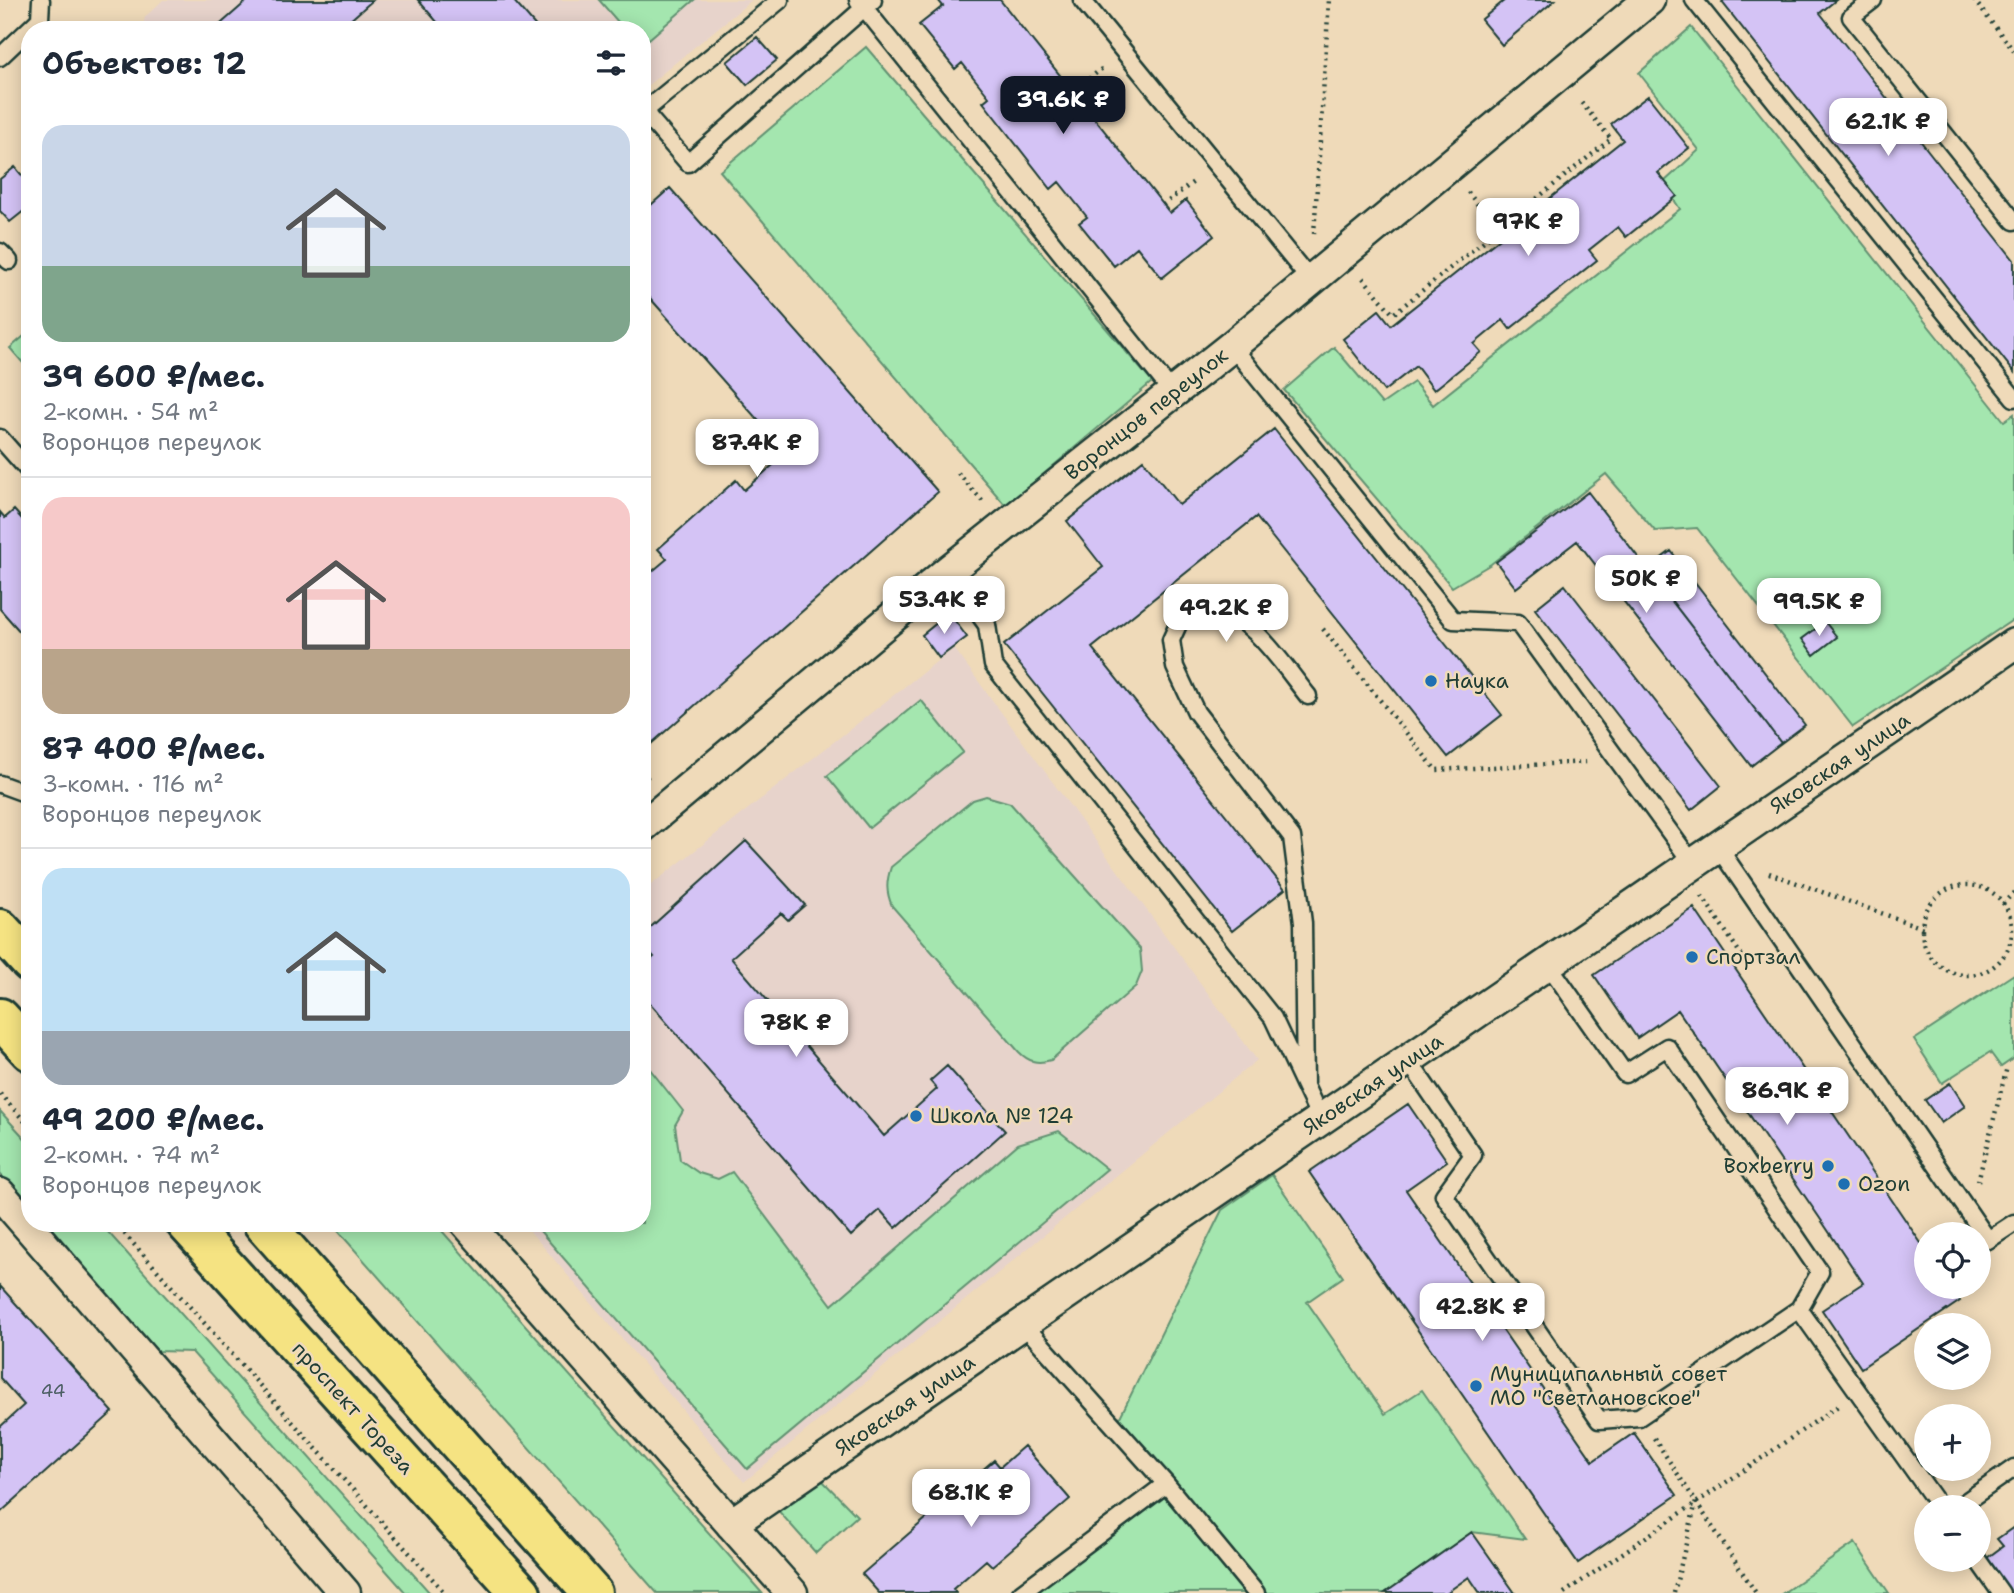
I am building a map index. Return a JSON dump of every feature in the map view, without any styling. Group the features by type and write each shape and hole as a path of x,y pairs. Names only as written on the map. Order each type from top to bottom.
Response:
{"main road":[{"path":"0,929 21,952"},
{"path":"0,1018 21,1041"},
{"name":"проспект Тореза","path":"194,1232 521,1593"},
{"path":"271,1232 592,1593"}],"street":[{"name":"Воронцов переулок","path":"651,819 948,571 1232,346 1649,0"},
{"name":"Яковская улица","path":"731,1524 1693,864 1722,852 2014,644"},
{"path":"0,1195 21,1219"},
{"path":"32,1232 345,1593"},
{"path":"474,1232 792,1593"}],"lane":[{"path":"38,21 41,0"},
{"path":"651,105 780,0"},
{"path":"1082,0 1311,281"},
{"path":"1694,0 2014,398"},
{"path":"1873,0 1851,17 2014,221"},
{"path":"651,121 688,163 865,3 1173,393"},
{"path":"0,57 21,37"},
{"path":"1232,346 1453,620 1518,624 1693,864"},
{"path":"0,439 21,462"},
{"path":"948,571 987,625 993,664 1273,1018 1321,1120"},
{"path":"1305,1086 1303,923 1292,837 1196,712 1175,667 1171,640 1181,618 1205,607 1229,611 1260,637 1308,696"},
{"path":"0,784 21,792"},
{"path":"1722,852 1988,1240 2014,1223"},
{"path":"1408,1060 1474,1155 1444,1195 1599,1420 1639,1417 1799,1309 1820,1272 1667,1047 1625,1074 1548,964"},
{"path":"1799,1309 1932,1495"},
{"path":"1023,1324 1166,1484 1256,1593"},
{"path":"1975,1495 2014,1468"},
{"path":"1021,1593 1166,1484"},
{"path":"1986,1572 2001,1593"}],"path":[{"path":"1311,281 1329,0"},
{"path":"1974,0 2014,51"},
{"path":"1073,92 1124,51"},
{"path":"1343,253 1393,314 1611,139 1559,74"},
{"path":"1163,205 1216,164"},
{"path":"1448,165 1497,230"},
{"path":"957,473 981,500"},
{"path":"1323,629 1436,770 1617,760"},
{"path":"1722,852 1923,928"},
{"path":"1964,885 1980,887 2003,904 2009,914 2011,941 2004,956 1989,969 1974,974 1949,971 1931,957 1922,936 1923,928 1925,912 1936,897 1949,888 1964,885"},
{"path":"2003,904 2014,892"},
{"path":"1713,912 1748,965"},
{"path":"1970,1213 2007,1067"},
{"path":"0,1094 21,1117"},
{"path":"123,1232 445,1593"},
{"path":"1564,1593 1859,1392"},
{"path":"1639,1417 1756,1593"},
{"path":"1674,1593 1696,1502"}],"shaded area":[{"path":"163,0 752,0 651,83 651,21 144,21"},
{"name":"Школа № 124","path":"954,648 1257,1060 744,1482 531,1232 651,1232 651,885"}],"green space":[{"path":"599,0 694,0 651,37 651,21 617,21"},
{"path":"1691,27 2004,421 2014,414 2014,619 1853,727 1697,528 1655,531 1606,474 1491,564 1452,587 1284,390 1334,347 1382,404 1414,382 1433,405 1680,209 1663,183 1699,150 1639,73"},
{"path":"866,47 1152,382 1006,506 720,171"},
{"path":"21,339 21,361 10,348"},
{"path":"921,700 963,752 869,828 827,776"},
{"path":"986,796 1010,803 1140,949 1142,971 1136,986 1051,1060 1037,1062 1019,1052 892,906 889,896 891,867 973,800"},
{"path":"2014,974 2014,1058 2001,1067 1990,1052 1942,1083 1914,1040"},
{"path":"651,1070 683,1111 675,1125 680,1160 699,1173 718,1179 732,1172 832,1305 1018,1144 1059,1131 1107,1169 747,1469 541,1232 651,1232"},
{"path":"0,1111 21,1134 21,1197 0,1174"},
{"path":"1272,1175 1343,1277 1307,1302 1385,1414 1422,1390 1525,1539 1472,1532 1385,1593 1021,1593 1166,1484 1115,1427 1222,1210"},
{"path":"52,1232 108,1232 430,1593 406,1593 192,1352 157,1351"},
{"path":"339,1232 443,1232 762,1593 657,1593"},
{"path":"818,1476 857,1516 816,1553 775,1507"},
{"path":"1855,1543 1889,1593 1783,1593"}],"building":[{"path":"248,0 373,0 349,21 224,21"},
{"path":"418,0 513,0 531,21 436,21"},
{"path":"938,0 1000,0 1170,213 1186,200 1214,236 1162,278 1137,247 1114,266 1079,223 1087,217 1059,182 1051,189 983,102 989,97 962,63 955,69 919,25 943,6"},
{"path":"1505,0 1555,0 1502,45 1481,20"},
{"path":"1836,0 1820,13 2014,260 2014,372 1722,2"},
{"path":"757,37 777,60 747,85 727,62"},
{"path":"1648,96 1689,148 1658,173 1677,196 1626,237 1618,227 1589,250 1597,260 1510,329 1503,320 1474,344 1481,352 1434,390 1416,366 1384,391 1343,339 1379,310 1391,325 1623,140 1611,124"},
{"path":"15,167 21,174 21,213 10,222 0,211 0,179"},
{"path":"670,188 938,492 651,744 651,572 667,559 658,549 736,480 744,490 787,453 651,299 651,205"},
{"name":"Наука","path":"1274,429 1502,715 1448,757 1256,517 1092,648 1285,889 1232,931 1004,645 1103,567 1067,521 1143,460 1179,505"},
{"path":"1588,492 1781,743 1751,766 1577,541 1516,588 1496,562"},
{"path":"14,510 21,518 21,633 0,609 0,512 5,518"},
{"path":"1671,551 1805,725 1781,743 1647,569"},
{"path":"1565,585 1721,786 1691,810 1535,609"},
{"path":"949,613 967,637 939,658 922,635"},
{"path":"1825,622 1837,637 1814,655 1802,639"},
{"path":"746,841 805,905 788,920 781,913 731,958 884,1136 937,1089 930,1081 947,1066 1005,1131 896,1228 880,1210 851,1236 651,1004 651,960 654,957 651,954 651,927"},
{"path":"1694,908 1914,1233 1914,1299 1960,1301 1942,1313 1914,1313 1914,1332 1861,1368 1822,1310 1863,1283 1819,1217 1678,1010 1637,1038 1594,975"},
{"path":"1950,1083 1965,1106 1941,1123 1925,1100"},
{"path":"1408,1104 1447,1161 1406,1190 1593,1461 1634,1433 1677,1495 1578,1563 1309,1172"},
{"path":"0,1286 113,1412 0,1513 0,1427 24,1405 0,1378"},
{"path":"1024,1446 1070,1499 992,1566 986,1560 953,1589 956,1593 879,1593 862,1574 994,1460 1000,1467"},
{"path":"2014,1527 2014,1593 2011,1593 1991,1564 1991,1555 2003,1546 1997,1539"},
{"path":"1472,1532 1515,1593 1480,1593 1469,1577 1446,1593 1385,1593"}],"place":[{"name":"Наука","path":"1431,681"},
{"name":"Спортзал","path":"1692,957"},
{"name":"Школа № 124","path":"916,1116"},
{"name":"Boxberry","path":"1828,1166"},
{"name":"Ozon","path":"1844,1184"},
{"name":"Муниципальный совет МО \"Светлановское\"","path":"1476,1386"}]}
